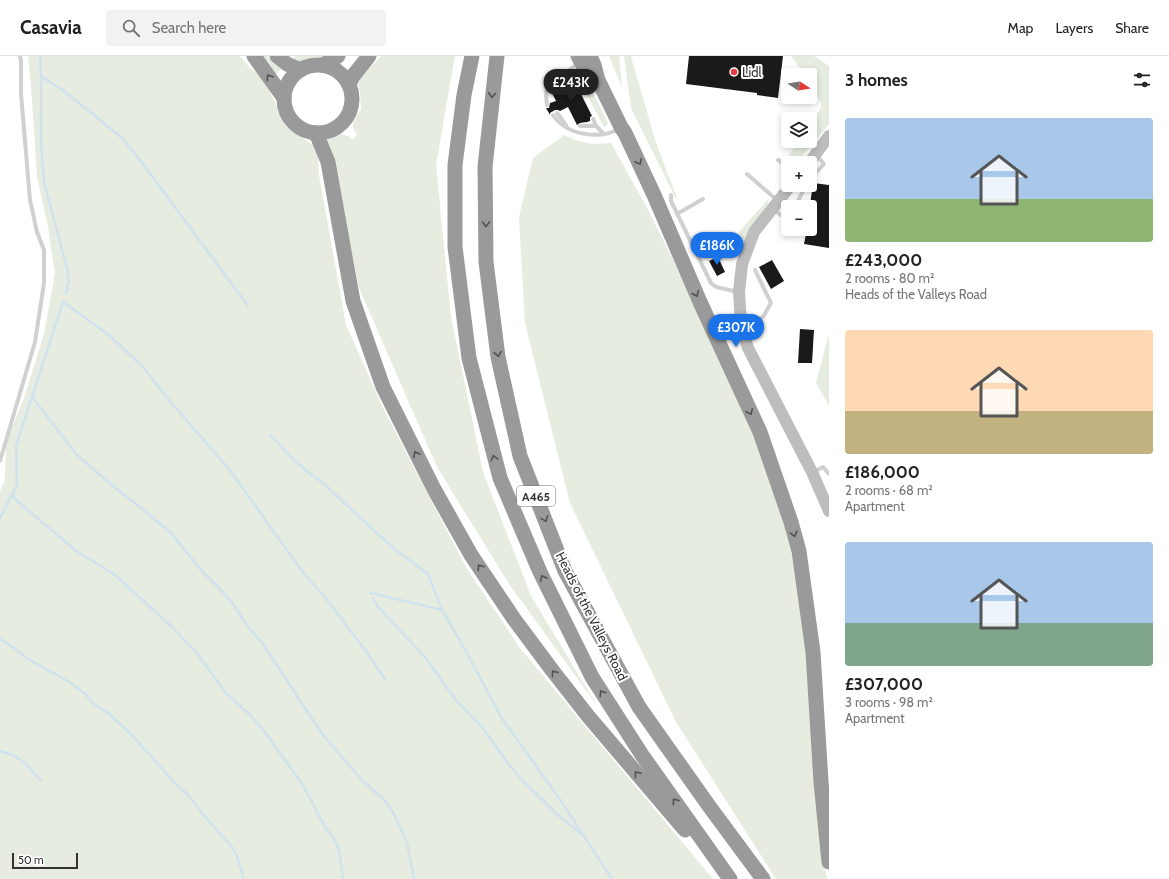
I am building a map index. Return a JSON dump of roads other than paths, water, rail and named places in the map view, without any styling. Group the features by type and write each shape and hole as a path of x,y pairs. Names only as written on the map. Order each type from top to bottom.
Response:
{"highway":[{"path":"254,56 284,98"},
{"path":"277,56 287,64 300,70"},
{"path":"323,65 338,56"},
{"path":"349,85 353,76 369,56"},
{"name":"Heads of the Valleys Road","path":"472,56 464,95 455,165 455,247 469,358 500,478 540,572 592,677 642,754 730,879"},
{"name":"Heads of the Valleys Road","path":"497,56 486,167 486,262 498,357 520,456 565,571 639,707 763,879"},
{"path":"580,60 594,65 598,80 647,178 700,302 760,432 791,522 798,551 813,652 821,782 829,862"},
{"path":"315,65 323,65 339,72 345,78 352,93 351,109 342,124 335,129 316,133 304,130 293,122 286,111 284,98 286,87 292,78 300,70 315,65"},
{"path":"316,133 328,162 353,301 383,387 434,489 472,555 514,620 588,716 725,879"}],"street":[{"path":"814,156 829,136"},
{"path":"785,192 754,232 742,264 739,292 742,328 748,348 812,472 829,511"}],"lane":[{"path":"0,461 35,342 44,283 44,250 37,232 30,200 21,94 20,56"},
{"path":"578,89 572,76 580,60"},
{"path":"549,104 546,96 547,86 580,60"},
{"path":"557,113 568,129"},
{"path":"553,115 568,129 580,134 591,135 612,133 621,128"},
{"path":"583,125 591,122 604,134"},
{"path":"817,161 824,164 817,172"},
{"path":"747,174 776,204 781,214"},
{"path":"671,195 671,202 710,283 716,287 739,292"},
{"path":"677,214 703,199"},
{"path":"742,328 763,316 771,303 755,270"},
{"path":"812,472 823,467 829,474"}],"waterway":[{"path":"40,56 41,142 44,182 67,268 69,280 66,293"},
{"path":"41,76 64,91 122,138 248,306"},
{"path":"63,302 109,335 143,367 169,400 229,469 304,574 325,597 385,679"},
{"path":"0,518 17,485 16,446 63,302"},
{"path":"32,397 77,455 171,533 201,570 233,604 246,624 263,644 323,735 362,780 386,802 394,814 407,843 414,879"},
{"path":"270,435 293,459 322,482 397,551 428,574 442,610 501,717 559,798 612,879"},
{"path":"12,494 16,500 75,550 115,575 171,626 196,652 226,693 250,715 264,731 303,785 325,827 334,839 339,850 343,879"},
{"path":"371,593 442,610"},
{"path":"373,598 378,607 424,656 456,700 482,727 510,766 523,781 558,815 581,834"},
{"path":"0,639 28,659 71,683 84,693 95,705 107,712 130,733 172,780 189,796 232,847 237,856 244,879"},
{"path":"0,751 18,758 41,781"}],"place":[{"name":"Lidl","path":"734,72"}]}
